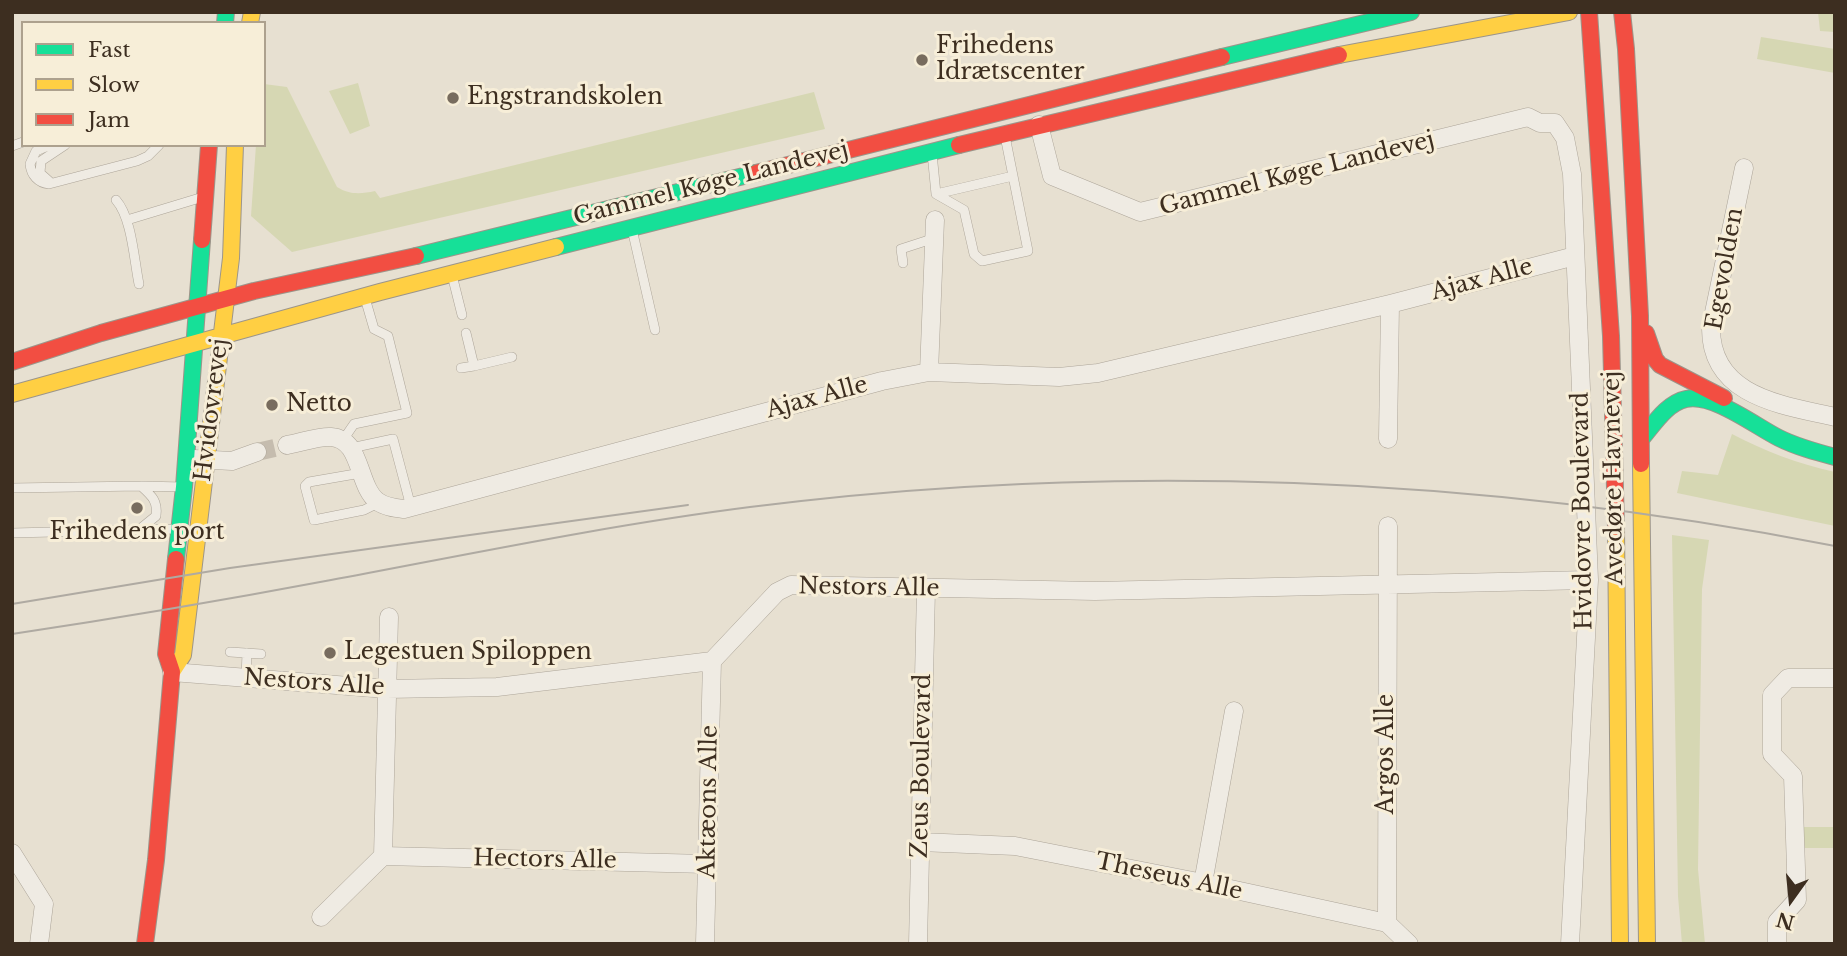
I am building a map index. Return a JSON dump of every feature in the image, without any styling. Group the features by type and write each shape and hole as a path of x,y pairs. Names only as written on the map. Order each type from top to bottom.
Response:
{"street":[{"name":"Gammel Køge Landevej","path":"12,394 194,344 217,320 227,298 463,246 1086,90 1411,12"},
{"name":"Gammel Køge Landevej","path":"12,362 217,320 364,296 932,151 1326,57 1570,12"},
{"name":"Avedøre Havnevej","path":"1589,12 1611,336 1616,518 1620,944"},
{"path":"1604,12 1607,44"},
{"name":"Avedøre Havnevej","path":"1622,12 1640,316 1647,944"},
{"path":"1612,91 1620,166 1636,224"},
{"name":"Gammel Køge Landevej","path":"1039,125 1052,176 1140,212 1528,117 1540,123 1555,123"},
{"name":"Hvidovre Boulevard","path":"1555,123 1564,138 1572,174 1589,580 1570,944"},
{"path":"227,298 234,147"},
{"path":"209,152 217,320 245,310"},
{"name":"Hvidovrevej","path":"172,672 183,655 206,459 217,320 204,197 209,152"},
{"name":"Egevolden","path":"1744,168 1711,327 1712,347 1729,377 1744,390 1766,401 1835,417"},
{"path":"929,372 935,229"},
{"path":"271,304 435,262 463,246"},
{"name":"Ajax Alle","path":"378,503 404,509 842,391 929,372 1059,377 1098,373 1390,304 1575,256"},
{"path":"1388,439 1390,304"},
{"path":"1640,316 1655,359 1660,365 1715,392 1754,423"},
{"name":"Hvidovrevej","path":"145,944 156,860 172,672 166,654 187,459 194,344 184,329 217,320"},
{"path":"12,388 43,371 184,329"},
{"path":"1642,439 1668,407 1690,398 1707,401 1788,442 1835,457"},
{"path":"287,445 330,436 347,444 378,503"},
{"path":"187,459 232,461 257,452"},
{"path":"1388,526 1388,585"},
{"name":"Nestors Alle","path":"172,672 387,689 497,687 712,661 777,592 791,585 1095,592 1589,580"},
{"name":"Argos Alle","path":"1387,923 1388,585"},
{"name":"Zeus Boulevard","path":"918,944 926,589"},
{"path":"321,917 383,856 389,617"},
{"name":"Aktæons Alle","path":"705,944 712,661"},
{"path":"1777,944 1777,922 1797,900 1793,776 1772,754 1772,695 1788,678 1835,678"},
{"path":"1203,883 1234,711"},
{"name":"Theseus Alle","path":"920,842 1016,846 1387,923"},
{"path":"12,853 44,904 39,944"},
{"name":"Hectors Alle","path":"383,856 707,864"},
{"path":"1387,923 1409,944"}],"lane":[{"path":"936,194 964,210 974,254 982,261 1028,251 1005,133"},
{"path":"46,147 36,152 30,168 39,181 49,184 138,161 157,147"},
{"path":"56,182 42,176 39,165 44,157 63,147"},
{"path":"932,151 936,194"},
{"path":"936,194 1013,176"},
{"path":"127,220 204,197"},
{"path":"116,200 124,209 139,284"},
{"path":"631,227 655,330"},
{"path":"903,263 901,248 935,229"},
{"path":"452,273 462,315"},
{"path":"364,296 374,329 388,336 407,413 354,424 347,444 393,439 411,507"},
{"path":"466,333 474,366"},
{"path":"461,369 512,357"},
{"path":"361,472 309,482 305,486 314,520 364,510 378,503"},
{"path":"139,530 156,516 157,505 141,485"},
{"path":"12,488 141,485 202,490"},
{"path":"12,533 198,530"},
{"path":"230,652 261,654"},
{"path":"246,678 247,653"}],"green space":[{"path":"1818,12 1835,12 1835,32 1820,31"},
{"path":"1761,37 1835,49 1835,73 1757,59"},
{"path":"358,83 370,126 350,134 329,91"},
{"path":"266,84 287,87 337,187 356,193 375,191 380,198 814,92 825,129 292,252 251,216 256,147 266,147"},
{"path":"1732,434 1782,456 1835,472 1835,526 1677,493 1682,471 1718,475"},
{"path":"1672,535 1709,540 1702,589 1698,869 1705,944 1682,944 1678,896"},
{"path":"1802,827 1835,827 1835,848 1803,848"}],"tunnel":[{"path":"257,452 287,445"}],"tram line":[{"path":"12,634 212,602 540,540 697,514 886,493 1022,484 1158,481 1294,483 1430,491 1566,504 1701,522 1835,546"},
{"path":"12,604 230,568 688,505"}],"traffic: fast":[{"path":"225,21 226,12"},
{"path":"1222,57 1411,12"},
{"path":"556,247 959,145"},
{"path":"416,256 756,173"},
{"path":"176,559 184,487 202,240"},
{"path":"1642,438 1673,405 1679,401 1697,398 1734,412 1786,441 1835,457"}],"traffic: slow":[{"path":"250,21 252,12"},
{"path":"1339,55 1569,12"},
{"path":"172,672 183,655 231,258 235,147"},
{"path":"12,394 380,292 556,247"},
{"path":"1641,464 1647,944"},
{"path":"1616,527 1620,944"}],"traffic: jam":[{"path":"1589,12 1611,336 1616,527"},
{"path":"1622,12 1640,316 1641,464"},
{"path":"959,145 1339,55"},
{"path":"756,173 1222,57"},
{"path":"202,240 209,147"},
{"path":"12,362 101,333 254,291 416,256"},
{"path":"1646,333 1655,359 1660,365 1724,398"},
{"path":"145,944 156,860 172,672 166,654 176,559"}],"place":[{"name":"Frihedens Idrætscenter","path":"922,60"},
{"name":"Engstrandskolen","path":"453,98"},
{"name":"Netto","path":"272,405"},
{"name":"Frihedens port","path":"137,508"},
{"name":"Legestuen Spiloppen","path":"330,653"}]}
